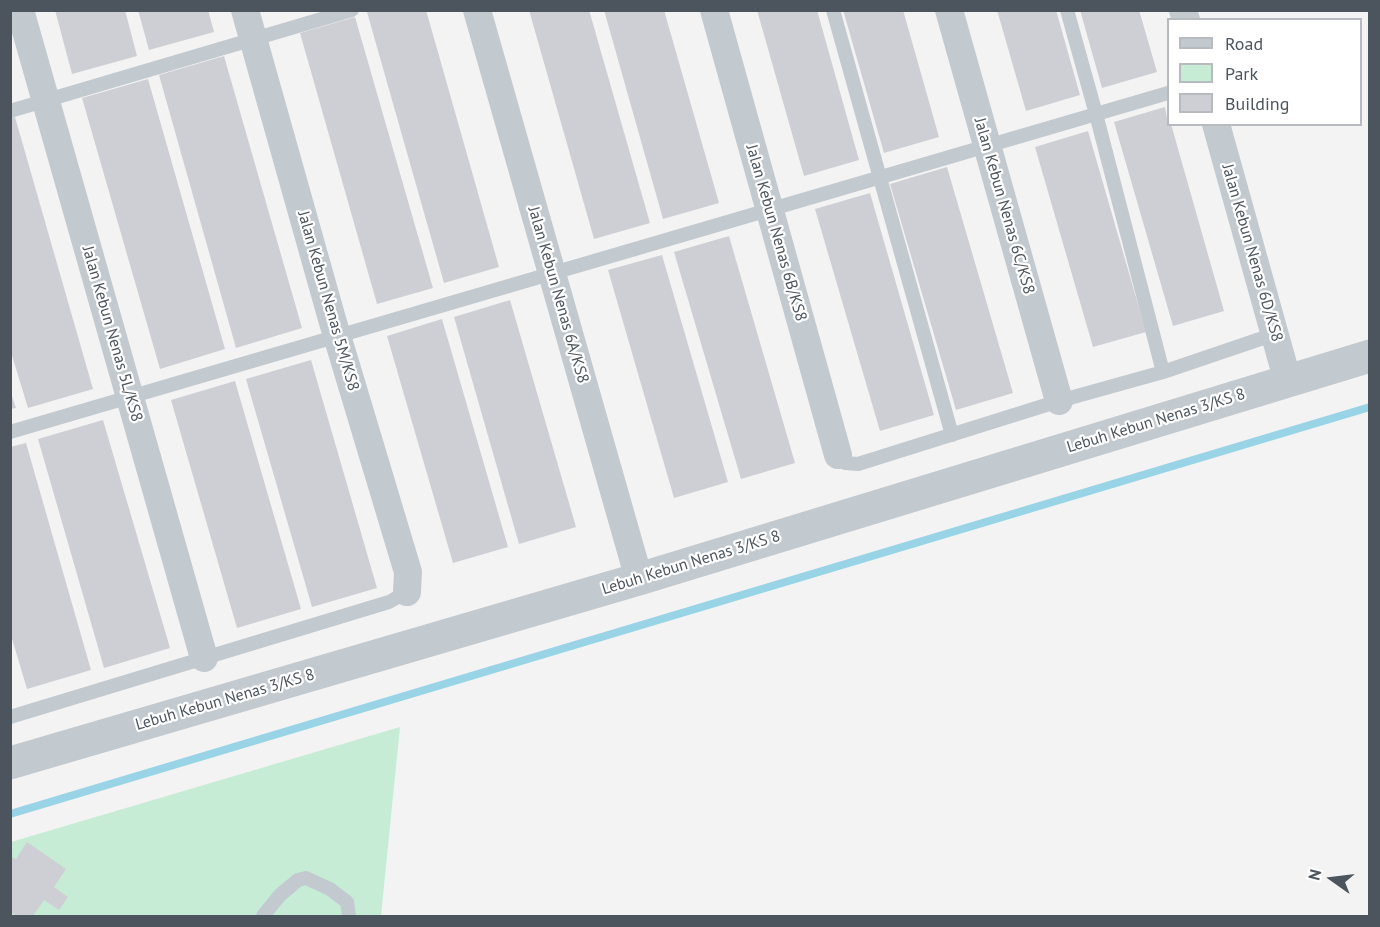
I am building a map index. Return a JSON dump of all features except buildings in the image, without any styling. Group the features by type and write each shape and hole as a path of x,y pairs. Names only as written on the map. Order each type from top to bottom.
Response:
{"street":[{"name":"Jalan Kebun Nenas 5L/KS8","path":"20,10 204,658"},
{"name":"Jalan Kebun Nenas 5M/KS8","path":"245,10 408,572 407,592"},
{"name":"Jalan Kebun Nenas 6A/KS8","path":"477,10 639,579"},
{"name":"Jalan Kebun Nenas 6B/KS8","path":"714,10 838,455"},
{"name":"Jalan Kebun Nenas 6C/KS8","path":"949,10 1059,401"},
{"name":"Jalan Kebun Nenas 6D/KS8","path":"1217,126 1288,381"},
{"name":"Lebuh Kebun Nenas 3/KS 8","path":"10,764 639,579 1370,356"}],"lane":[{"path":"10,111 352,10"},
{"path":"833,10 952,435"},
{"path":"1067,10 1163,372"},
{"path":"10,432 1167,93"},
{"path":"838,455 845,463 858,464 1059,401 1163,372 1275,334"},
{"path":"10,717 389,602 407,592"},
{"path":"263,916 280,895 298,880 306,878 330,889 347,902 349,916"}],"green space":[{"path":"400,727 381,916 11,916 11,842"}],"waterway":[{"path":"10,814 1370,407"}]}
